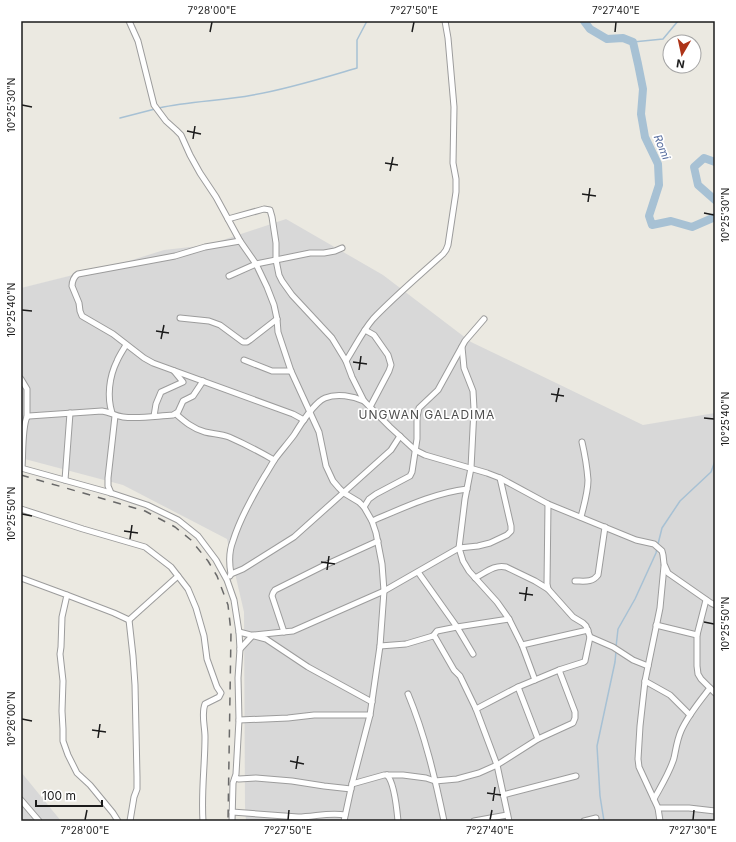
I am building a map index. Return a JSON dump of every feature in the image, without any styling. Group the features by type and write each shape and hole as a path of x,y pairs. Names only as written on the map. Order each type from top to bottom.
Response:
{"street":[{"path":"129,21 138,41 154,107 181,135 190,156 216,197 240,242 256,264 274,305 278,332 292,371 319,432 326,466 333,481 344,493 359,502 364,507 372,521 378,541 382,564 384,592 380,646 370,716 344,821"},
{"path":"346,361 373,320 443,254 448,246 456,192 456,179 453,163 454,107 448,38 445,21"},
{"path":"228,219 264,209 270,210 276,243 276,260 279,276 292,295 332,338 346,361 364,401"},
{"path":"240,242 206,247 175,256 76,274 72,286 79,303 80,311 82,316 113,334 126,345 153,362 293,414 304,420"},
{"path":"229,276 256,264 310,253 335,251 342,248"},
{"path":"180,318 208,321 220,325 243,342 250,340 277,319"},
{"path":"364,507 369,499 376,494 410,476 412,472 417,439 417,417 419,408 438,390 465,341 484,319"},
{"path":"365,330 374,335 379,341 388,355 391,365 370,407"},
{"path":"111,493 108,486 108,478 113,414 109,405 109,389 113,370 126,345"},
{"path":"462,347 464,368 473,391 474,422 471,468 465,499 459,548 463,561 469,571 497,602 509,619 522,645 535,680"},
{"path":"244,360 272,371 292,371"},
{"path":"154,416 156,404 161,392 182,382 174,370"},
{"path":"21,379 27,389 27,417 25,420 21,468 111,493 147,505 178,520 198,536 216,560 227,580 234,600 240,649 238,678 239,720 236,774 233,783 232,821"},
{"path":"176,414 183,401 193,396 204,381"},
{"path":"231,574 230,558 232,542 253,496 274,460 310,411 324,398 334,396 352,397 364,401 415,450 425,455 500,478 548,504 636,540 654,544 662,552 664,564 660,608 645,681 638,759 639,767 658,808 660,821"},
{"path":"27,417 102,411 121,417 135,418 176,414 195,429 229,437 274,460"},
{"path":"65,480 70,414"},
{"path":"227,580 231,574 243,569 294,537 391,450 400,436"},
{"path":"581,518 588,481 582,442"},
{"path":"240,649 253,636 299,629 364,599 384,592 459,548 490,543 507,535 511,526 500,478"},
{"path":"372,521 406,506 451,491 467,489"},
{"path":"548,504 548,589"},
{"path":"21,509 145,548 171,567 188,589 196,608 204,636 207,659 221,694 205,704 203,709 205,737 203,821"},
{"path":"575,581 592,581 598,575 605,527"},
{"path":"284,632 272,596 272,593 275,590 378,541"},
{"path":"664,564 668,573 715,605"},
{"path":"476,578 498,566 502,566 535,581 548,589 573,617 586,626 590,637 584,662 518,687 476,709"},
{"path":"418,572 457,627 473,654"},
{"path":"129,620 178,576"},
{"path":"21,578 129,620"},
{"path":"67,595 62,617 60,654 63,681 63,740 68,755 77,773 90,785 118,821"},
{"path":"706,600 697,635 696,666 701,679 715,693"},
{"path":"380,646 406,644 433,636 437,631 509,619"},
{"path":"129,620 135,685 137,777 137,789 134,797 130,821"},
{"path":"656,625 697,635"},
{"path":"522,645 588,630"},
{"path":"239,632 266,639 308,667 372,702"},
{"path":"433,636 454,670 460,676 476,709 497,765 509,821"},
{"path":"590,637 613,647 633,660 648,666"},
{"path":"235,778 292,781 324,786 352,786 384,775 403,775 426,778 435,781 457,779 479,773 497,765 538,739 573,722 576,718 576,712 560,670"},
{"path":"645,681 670,695 690,715"},
{"path":"518,687 538,739"},
{"path":"654,799 674,758 676,745 681,730 710,688"},
{"path":"408,694 417,716 435,781 444,821"},
{"path":"239,720 288,718 314,715 370,716"},
{"path":"387,775 389,776 392,787 398,821"},
{"path":"503,795 576,776"},
{"path":"21,800 39,821"},
{"path":"658,808 689,808 715,811"},
{"path":"232,812 298,817 338,813 345,815"},
{"path":"474,821 507,815"},
{"path":"584,821 596,818"}],"shaded area":[{"path":"286,219 383,275 471,342 643,425 715,413 715,821 246,821 244,612 227,539 123,485 21,458 21,288 129,261 164,250 208,245"},
{"path":"21,772 61,821 21,821"}],"waterway":[{"path":"159,108 266,93 357,68 357,40 367,21"},
{"name":"Romi","path":"584,21 590,29 607,39 623,38 633,42 643,89 641,114 645,137 658,164 659,185 649,216 652,225 671,221 692,227 715,217"},
{"path":"633,42 663,39 678,21"},
{"path":"120,118 155,109"},
{"name":"Romi","path":"715,162 704,158 694,167 698,185 715,200"},
{"path":"658,544 662,528 680,501 711,472 715,461"},
{"path":"616,647 618,629 635,599 657,548"},
{"path":"604,821 600,796 597,746 616,651"}],"railway":[{"path":"21,475 145,511 175,527 191,540 208,561 217,576 228,605 231,632 228,821"}],"district":[{"name":"UNGWAN GALADIMA","path":"427,415"}]}
